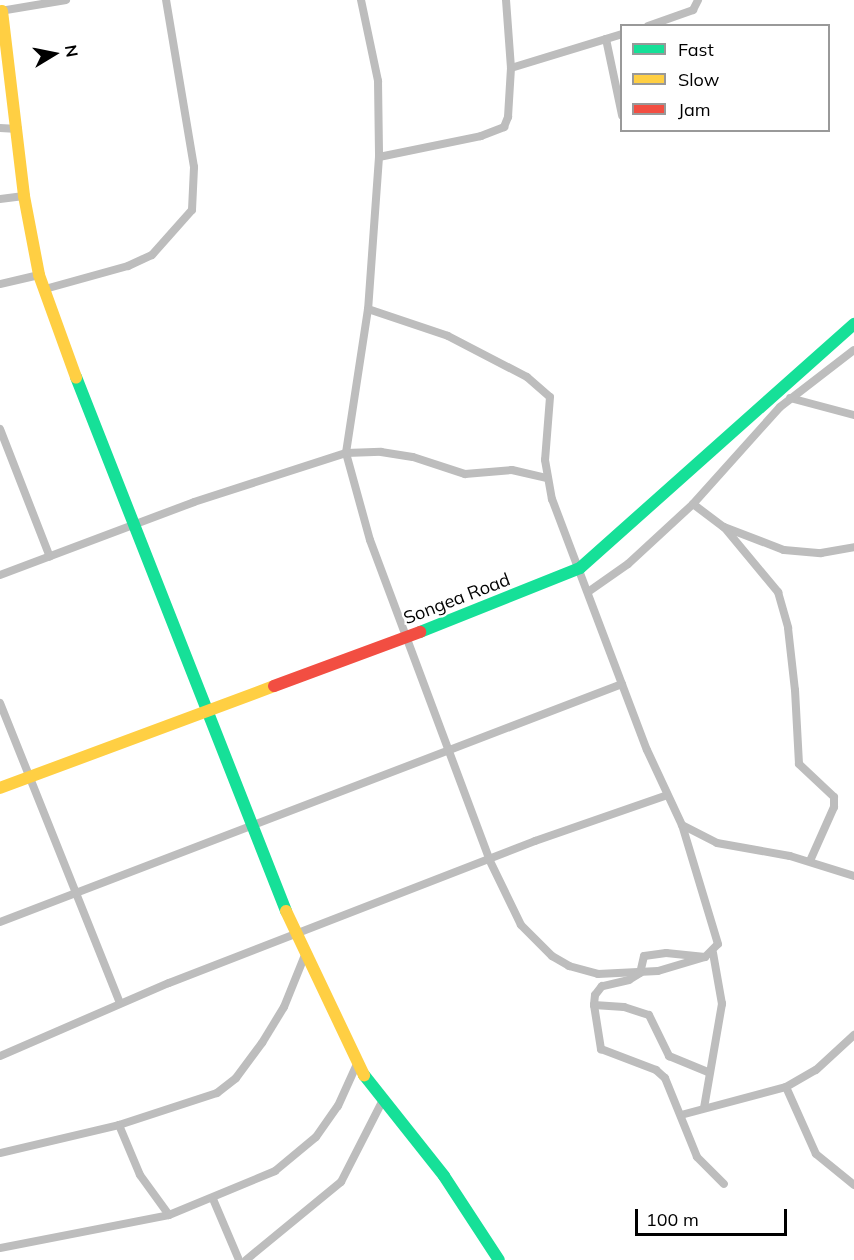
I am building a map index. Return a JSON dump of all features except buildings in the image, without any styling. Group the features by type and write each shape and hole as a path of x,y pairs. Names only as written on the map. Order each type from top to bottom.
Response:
{"main road":[{"path":"1,11 18,129 24,196 39,275 132,525 208,711 251,828 296,936 357,1064 381,1104 444,1176 499,1260"},
{"name":"Songea Road","path":"0,788 407,638 580,568 610,545 772,393 854,324"}],"street":[{"path":"1,11 66,0"},
{"path":"45,289 128,266 152,255 192,210 194,167 166,0"},
{"path":"361,0 378,81 380,157 368,309 346,453 370,540 489,859 521,925 552,956 569,966 598,974 640,973 709,955"},
{"path":"380,157 481,136 504,127 508,117 511,68 506,0"},
{"path":"654,24 693,10 698,0"},
{"path":"511,68 620,34"},
{"path":"606,39 620,109"},
{"path":"0,128 18,129"},
{"path":"0,199 24,196"},
{"path":"0,284 39,275"},
{"path":"368,309 448,336 541,386 550,397 547,478 665,796 682,825 718,939 709,955 722,1004 708,1072 704,1108"},
{"path":"588,592 628,564 693,504 748,438 790,398 854,350"},
{"path":"772,393 854,414"},
{"path":"0,429 4,452 50,557"},
{"path":"0,575 132,525 346,453 381,452 413,457 465,474 513,470 547,478"},
{"path":"693,504 724,527 758,563 778,592 788,628 795,690 799,764 834,797 834,807 810,861"},
{"path":"724,527 799,554 854,548"},
{"path":"0,922 448,753 622,684"},
{"path":"0,703 120,1003"},
{"path":"0,1056 120,1003 489,859 665,796"},
{"path":"682,825 717,843 810,861 854,876"},
{"path":"709,955 654,953 644,956 640,973 629,980 602,986 595,995 594,1005 601,1049 656,1070 665,1078 697,1158 724,1184"},
{"path":"0,1153 119,1125 195,1104 217,1094 236,1078 284,1007 305,956"},
{"path":"594,1005 624,1007 649,1015 669,1056 708,1072"},
{"path":"681,1115 786,1087 816,1070 854,1035"},
{"path":"0,1248 169,1215 213,1199 276,1171 307,1147 338,1106 357,1064"},
{"path":"786,1087 816,1154 854,1185"},
{"path":"246,1260 341,1182 381,1104"},
{"path":"119,1125 140,1175 169,1215"},
{"path":"213,1199 239,1260"}],"traffic: fast":[{"path":"420,632 580,568 854,324"},
{"path":"76,377 286,911"},
{"path":"364,1075 444,1176 499,1260"}],"traffic: slow":[{"path":"2,11 24,196 39,275 76,377"},
{"path":"0,788 274,686"},
{"path":"286,911 364,1075"}],"traffic: jam":[{"path":"274,686 420,632"}]}
